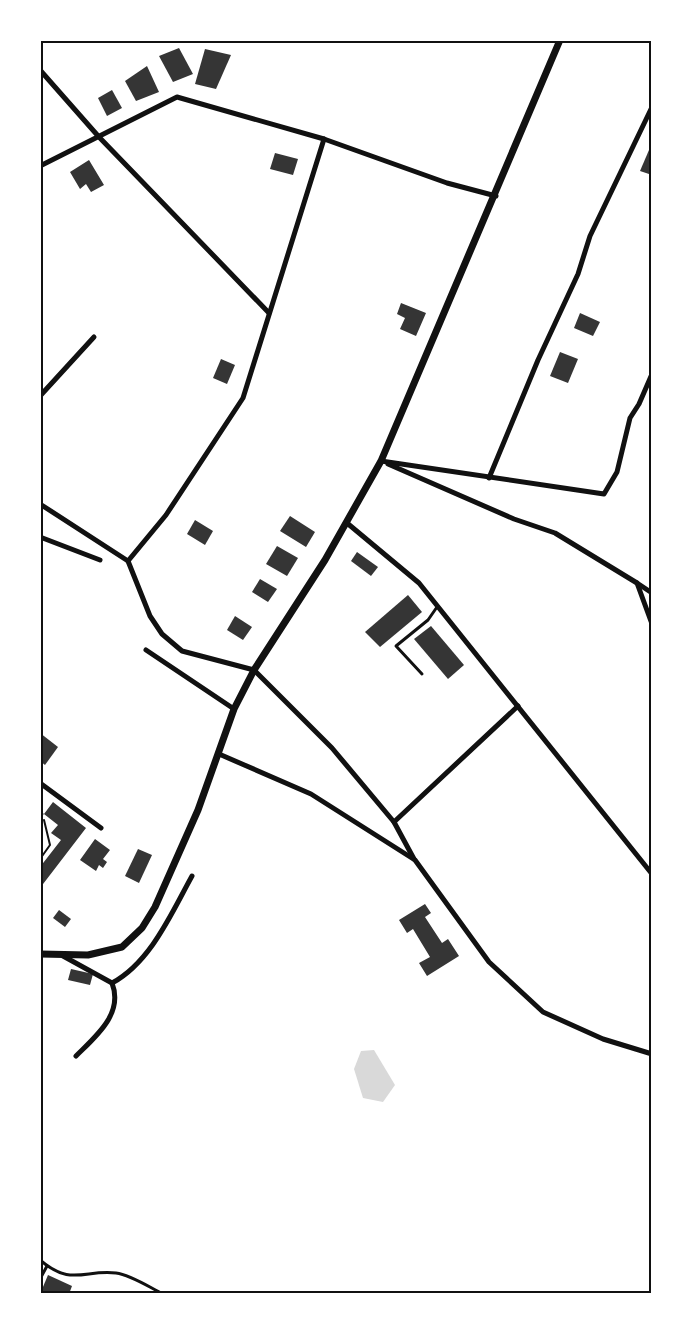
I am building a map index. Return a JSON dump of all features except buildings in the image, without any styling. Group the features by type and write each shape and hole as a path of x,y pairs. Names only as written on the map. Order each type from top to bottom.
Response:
{"street":[{"path":"40,954 107,952 122,947 142,928 155,907 175,865 219,754 234,709 254,670 347,523 381,461 496,196 560,40"},
{"path":"40,70 99,137 269,313"},
{"path":"40,166 177,97 324,140 447,183 496,196"},
{"path":"489,478 538,360 579,274 590,236 651,107"},
{"path":"128,561 166,515 243,398 324,140"},
{"path":"40,396 94,337"},
{"path":"381,461 604,494 617,472 630,418 639,404 651,374"},
{"path":"381,461 514,519 547,529 651,593"},
{"path":"40,504 128,561 150,616 162,634 182,651 210,661 254,670 332,748 394,822 415,861 489,962 543,1012 603,1039 651,1054"},
{"path":"347,523 419,583 651,874"},
{"path":"40,537 100,560"},
{"path":"637,583 651,624"},
{"path":"146,650 234,709"},
{"path":"394,822 518,706"},
{"path":"219,754 312,794 415,861"},
{"path":"40,783 102,828"},
{"path":"112,983 145,954 160,933 192,876"},
{"path":"59,954 85,966 112,983"},
{"path":"76,1056 108,1021 113,1011 112,983"}],"lane":[{"path":"422,674 396,646 428,620 438,606"},
{"path":"40,1260 46,1266 74,1277 104,1272 119,1273 163,1293"},
{"path":"40,1279 46,1266"}],"path":[{"path":"40,859 50,845 41,813"}],"shaded area":[{"path":"374,1050 395,1085 383,1102 363,1098 354,1069 361,1051"}]}
